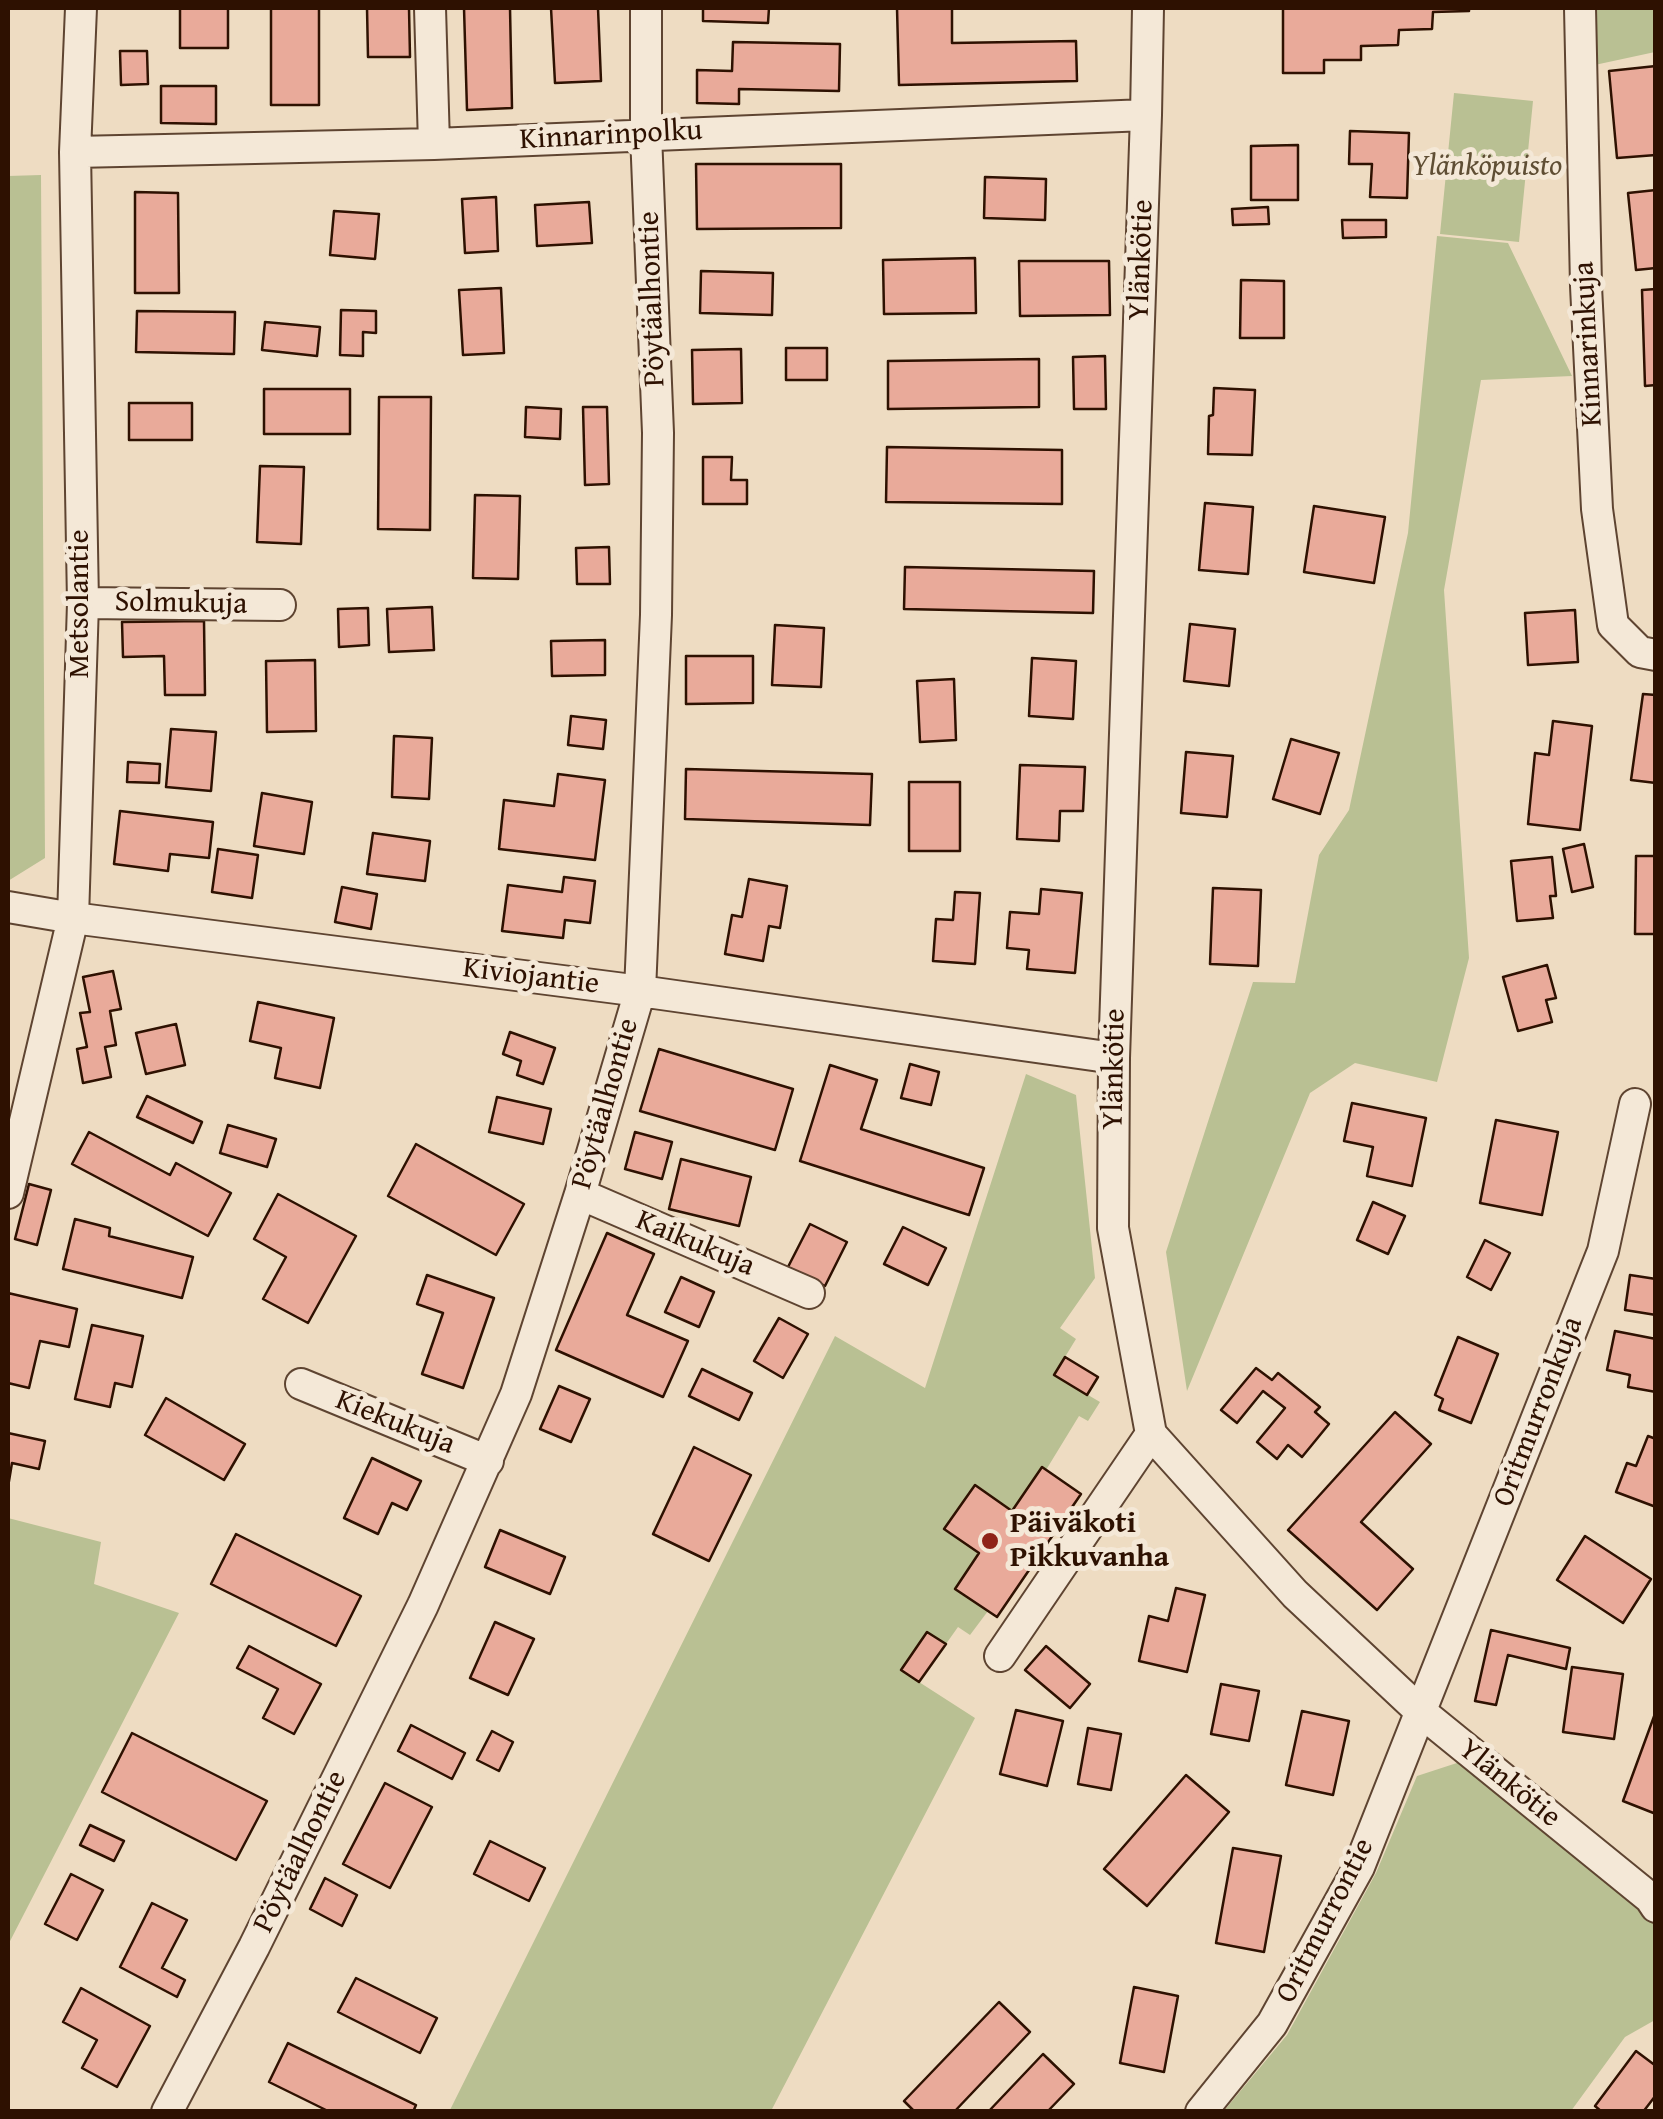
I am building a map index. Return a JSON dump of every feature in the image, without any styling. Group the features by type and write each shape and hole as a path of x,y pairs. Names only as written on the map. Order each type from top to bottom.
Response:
{"street":[{"name":"Metsolantie","path":"8,1193 72,918 82,602 75,152 80,8"},
{"path":"430,8 434,144"},
{"name":"Pöytäalhontie","path":"167,2112 254,1948 406,1640 488,1461 516,1394 640,991 656,616 658,433 646,134 646,8"},
{"name":"Ylänkötie","path":"1148,8 1114,1058 1112,1228 1151,1434 1295,1594 1421,1712 1650,1898 1656,1908"},
{"name":"Kinnarinkuja","path":"1580,8 1586,286 1597,509 1613,625 1640,652 1656,655"},
{"name":"Kinnarinpolku","path":"75,152 434,144 1146,114"},
{"name":"Solmukuja","path":"82,602 280,605"},
{"name":"Kiviojantie","path":"8,907 1114,1058"},
{"name":"Oritmurronkuja","path":"1421,1712 1603,1251 1635,1104"},
{"name":"Kaikukuja","path":"580,1194 809,1293"},
{"name":"Kiekukuja","path":"301,1384 488,1461"},
{"path":"1000,1656 1151,1434"},
{"name":"Oritmurrontie","path":"1200,2112 1272,2024 1359,1867 1421,1712"}],"green space":[{"path":"1590,8 1655,8 1655,52 1590,66"},
{"name":"Ylänköpuisto","path":"1454,93 1533,101 1519,242 1440,234"},
{"path":"41,175 45,858 8,881 8,176"},
{"path":"1437,236 1508,243 1572,376 1481,380 1444,590 1469,958 1437,1082 1355,1063 1310,1093 1187,1391 1166,1252 1253,982 1295,983 1319,855 1349,810 1408,533"},
{"path":"1026,1074 1076,1095 1095,1278 1060,1328 1076,1339 1054,1375 1100,1402 1088,1421 1079,1416 1046,1470 1042,1467 1012,1511 975,1485 945,1529 979,1553 988,1611 970,1635 958,1627 919,1682 975,1718 771,2111 449,2112 835,1336 925,1388"},
{"path":"8,1518 101,1542 94,1584 179,1613 8,1945"},
{"path":"1463,1761 1643,1903 1655,1928 1655,2020 1625,2037 1571,2111 1223,2112 1287,2035 1376,1873 1417,1776"}],"building":[{"path":"180,8 228,8 228,48 180,48"},
{"path":"271,8 319,8 319,105 271,105"},
{"path":"367,8 409,8 410,57 368,57"},
{"path":"464,8 510,8 512,108 467,110"},
{"path":"551,8 598,8 601,81 555,83"},
{"path":"703,8 769,8 768,23 703,21"},
{"path":"897,8 952,8 952,43 1076,41 1077,81 899,85"},
{"path":"1283,8 1469,11 1433,12 1432,29 1399,30 1398,45 1361,46 1361,60 1324,60 1324,73 1283,73"},
{"path":"733,42 840,44 839,91 739,89 739,104 697,103 697,70 732,71"},
{"path":"120,51 147,51 148,84 121,85"},
{"path":"1656,66 1656,155 1617,158 1609,71"},
{"path":"161,86 216,86 216,124 161,123"},
{"path":"1350,131 1409,133 1407,198 1370,197 1372,164 1349,164"},
{"path":"1298,145 1298,200 1251,200 1251,146"},
{"path":"696,164 841,164 841,228 697,229"},
{"path":"985,177 1046,179 1045,220 984,218"},
{"path":"1656,190 1656,268 1636,270 1628,193"},
{"path":"135,192 178,193 179,293 135,293"},
{"path":"496,197 498,251 465,253 462,199"},
{"path":"589,202 592,243 537,246 535,205"},
{"path":"1268,207 1269,224 1233,225 1232,209"},
{"path":"334,211 379,214 375,259 330,255"},
{"path":"1342,220 1386,220 1386,237 1343,238"},
{"path":"975,258 976,313 884,314 883,260"},
{"path":"1019,261 1109,261 1110,315 1020,316"},
{"path":"701,271 773,273 772,315 700,313"},
{"path":"1241,280 1284,281 1284,338 1240,338"},
{"path":"501,288 504,353 463,355 459,290"},
{"path":"1656,289 1656,385 1645,386 1642,290"},
{"path":"341,310 376,311 376,333 363,332 363,356 340,355"},
{"path":"137,311 235,312 234,354 136,352"},
{"path":"265,322 320,327 317,356 262,350"},
{"path":"786,348 827,348 827,380 786,380"},
{"path":"741,349 742,403 693,404 692,350"},
{"path":"1105,356 1106,409 1074,409 1073,357"},
{"path":"1039,359 1039,407 888,409 888,361"},
{"path":"1214,388 1255,390 1252,455 1208,454"},
{"path":"264,389 350,389 350,434 264,434"},
{"path":"379,397 431,397 430,530 378,529"},
{"path":"129,403 192,403 192,440 129,440"},
{"path":"526,407 561,409 560,439 525,437"},
{"path":"583,407 607,407 609,484 585,485"},
{"path":"887,447 1062,450 1062,504 886,502"},
{"path":"703,457 732,457 731,480 747,480 747,504 703,504"},
{"path":"260,466 304,467 301,544 257,542"},
{"path":"475,495 520,496 518,579 473,578"},
{"path":"1205,503 1253,507 1248,574 1199,570"},
{"path":"1314,506 1385,517 1374,583 1304,572"},
{"path":"609,547 610,584 577,584 576,548"},
{"path":"905,567 1094,571 1093,613 904,609"},
{"path":"432,607 434,650 389,652 387,609"},
{"path":"368,608 369,645 339,647 338,609"},
{"path":"1575,610 1578,662 1528,665 1525,613"},
{"path":"204,621 205,695 165,695 164,656 123,657 122,622"},
{"path":"1190,624 1235,629 1229,686 1184,681"},
{"path":"775,625 824,628 821,687 772,685"},
{"path":"605,640 605,675 552,676 551,641"},
{"path":"686,656 753,656 753,703 686,704"},
{"path":"1032,658 1076,661 1073,719 1029,716"},
{"path":"315,660 316,731 267,732 266,661"},
{"path":"954,679 956,740 920,742 917,681"},
{"path":"1643,694 1656,695 1656,783 1631,780"},
{"path":"571,716 606,720 603,749 568,745"},
{"path":"1553,721 1592,726 1580,830 1528,824 1535,753 1549,755"},
{"path":"171,729 216,732 211,791 166,787"},
{"path":"394,736 432,738 429,799 392,797"},
{"path":"1291,739 1339,753 1320,814 1273,799"},
{"path":"1186,752 1233,756 1227,817 1181,813"},
{"path":"128,762 160,764 159,783 127,782"},
{"path":"1020,765 1085,767 1083,811 1060,811 1059,841 1017,839"},
{"path":"686,769 872,774 870,825 685,819"},
{"path":"558,774 605,780 595,860 499,849 504,800 554,806"},
{"path":"909,782 960,782 960,851 909,851"},
{"path":"262,793 312,802 304,854 254,846"},
{"path":"120,811 213,822 209,858 170,854 168,871 114,864"},
{"path":"373,833 430,841 425,881 367,874"},
{"path":"1584,844 1593,887 1572,892 1563,849"},
{"path":"218,849 258,855 252,898 212,892"},
{"path":"1636,856 1656,856 1656,934 1635,934"},
{"path":"1552,857 1556,896 1550,896 1553,918 1517,921 1511,861"},
{"path":"564,877 595,881 590,923 565,920 563,938 502,931 508,885 562,892"},
{"path":"749,879 787,886 780,928 769,926 763,961 725,954 732,915 742,917"},
{"path":"342,887 377,894 371,929 335,922"},
{"path":"1213,888 1261,890 1258,966 1210,964"},
{"path":"1041,889 1082,893 1075,973 1027,969 1029,950 1007,948 1010,912 1039,914"},
{"path":"955,892 980,893 975,964 933,961 936,919 953,920"},
{"path":"1547,965 1556,998 1546,1000 1552,1022 1518,1031 1503,977"},
{"path":"113,971 121,1009 110,1011 116,1045 105,1047 111,1077 83,1083 77,1049 87,1047 80,1013 90,1012 83,977"},
{"path":"258,1002 334,1018 320,1088 275,1078 281,1048 250,1041"},
{"path":"176,1024 185,1065 146,1074 136,1033"},
{"path":"510,1032 555,1048 543,1084 517,1075 521,1061 503,1054"},
{"path":"659,1049 793,1089 775,1150 640,1111"},
{"path":"910,1064 939,1072 931,1105 901,1098"},
{"path":"830,1065 877,1080 861,1129 984,1168 969,1215 800,1161"},
{"path":"147,1096 202,1122 193,1143 137,1117"},
{"path":"497,1097 551,1109 543,1144 489,1132"},
{"path":"1352,1103 1426,1118 1412,1186 1367,1176 1373,1147 1344,1141"},
{"path":"1496,1120 1558,1132 1542,1215 1480,1203"},
{"path":"228,1125 276,1139 267,1167 220,1153"},
{"path":"89,1132 170,1175 176,1163 231,1193 208,1236 72,1164"},
{"path":"635,1132 672,1142 662,1179 625,1169"},
{"path":"416,1144 524,1204 496,1255 388,1196"},
{"path":"681,1159 751,1177 739,1226 669,1209"},
{"path":"29,1184 51,1190 37,1245 15,1239"},
{"path":"278,1194 356,1236 308,1323 263,1299 286,1257 254,1239"},
{"path":"1373,1202 1405,1216 1388,1254 1357,1240"},
{"path":"75,1219 110,1228 109,1236 193,1257 182,1298 63,1269"},
{"path":"810,1224 847,1242 825,1286 788,1267"},
{"path":"903,1227 946,1248 928,1285 884,1264"},
{"path":"607,1233 654,1254 627,1315 688,1341 663,1397 556,1350"},
{"path":"1485,1240 1510,1253 1491,1290 1467,1277"},
{"path":"427,1275 494,1298 463,1388 422,1374 443,1313 417,1304"},
{"path":"1630,1275 1656,1279 1656,1315 1625,1310"},
{"path":"681,1277 714,1292 699,1327 665,1312"},
{"path":"8,1293 77,1309 69,1347 40,1341 29,1388 8,1383"},
{"path":"779,1318 808,1334 783,1378 754,1361"},
{"path":"92,1325 143,1336 132,1387 115,1383 110,1407 75,1399"},
{"path":"1615,1331 1656,1339 1656,1392 1628,1387 1630,1375 1607,1370"},
{"path":"1458,1337 1498,1354 1471,1423 1439,1410 1443,1399 1435,1395"},
{"path":"1065,1357 1098,1377 1087,1395 1054,1375"},
{"path":"1256,1368 1272,1380 1278,1373 1320,1407 1315,1412 1329,1424 1302,1457 1288,1445 1277,1459 1257,1442 1285,1408 1263,1391 1237,1423 1221,1410"},
{"path":"702,1369 752,1393 739,1420 689,1396"},
{"path":"559,1386 590,1399 571,1442 540,1429"},
{"path":"166,1398 245,1444 224,1480 145,1435"},
{"path":"1395,1412 1431,1444 1361,1522 1413,1569 1377,1610 1288,1530"},
{"path":"8,1433 45,1441 39,1469 12,1463 8,1487"},
{"path":"1648,1436 1656,1439 1656,1507 1616,1492 1627,1463 1636,1466"},
{"path":"694,1447 751,1475 709,1561 653,1534"},
{"path":"372,1458 421,1481 407,1510 392,1503 378,1534 344,1518"},
{"path":"1042,1467 1081,1494 997,1617 955,1589 979,1553 944,1529 975,1485 1012,1511"},
{"path":"500,1530 565,1557 550,1594 485,1567"},
{"path":"236,1534 361,1596 336,1646 211,1584"},
{"path":"1585,1536 1651,1579 1623,1623 1557,1580"},
{"path":"1176,1588 1205,1595 1187,1672 1139,1661 1149,1616 1168,1621"},
{"path":"495,1622 534,1639 508,1695 470,1678"},
{"path":"1491,1630 1570,1648 1566,1669 1508,1655 1496,1705 1475,1701"},
{"path":"927,1632 946,1644 919,1682 901,1670"},
{"path":"249,1646 321,1684 294,1734 263,1718 278,1689 237,1668"},
{"path":"1046,1646 1090,1684 1070,1708 1025,1670"},
{"path":"1572,1667 1623,1674 1614,1739 1563,1732"},
{"path":"1221,1684 1259,1691 1249,1741 1211,1734"},
{"path":"1016,1710 1063,1721 1047,1786 1000,1774"},
{"path":"1302,1711 1349,1721 1333,1795 1286,1785"},
{"path":"1656,1711 1656,1814 1623,1801"},
{"path":"411,1725 465,1753 452,1779 398,1751"},
{"path":"1088,1728 1121,1734 1111,1790 1078,1784"},
{"path":"492,1731 513,1742 499,1771 477,1760"},
{"path":"132,1733 267,1801 236,1860 102,1792"},
{"path":"1186,1775 1229,1812 1147,1906 1104,1869"},
{"path":"385,1783 432,1807 390,1888 343,1864"},
{"path":"90,1825 124,1841 114,1861 80,1845"},
{"path":"490,1841 545,1868 529,1901 474,1874"},
{"path":"1233,1848 1281,1856 1264,1952 1216,1943"},
{"path":"71,1874 103,1890 77,1940 45,1924"},
{"path":"325,1878 357,1895 342,1926 310,1909"},
{"path":"152,1903 187,1920 162,1968 185,1980 177,1997 120,1967"},
{"path":"356,1978 437,2018 420,2053 338,2012"},
{"path":"1134,1987 1178,1996 1164,2072 1120,2063"},
{"path":"81,1988 150,2026 117,2087 82,2068 97,2040 63,2022"},
{"path":"999,2002 1030,2032 954,2112 915,2112 904,2101"},
{"path":"288,2043 416,2105 413,2112 330,2112 269,2082"},
{"path":"1636,2051 1656,2066 1656,2095 1643,2112 1602,2112 1595,2106"},
{"path":"1043,2054 1074,2084 1047,2112 988,2112"}],"place":[{"name":"Päiväkoti Pikkuvanha","path":"990,1541"}]}
